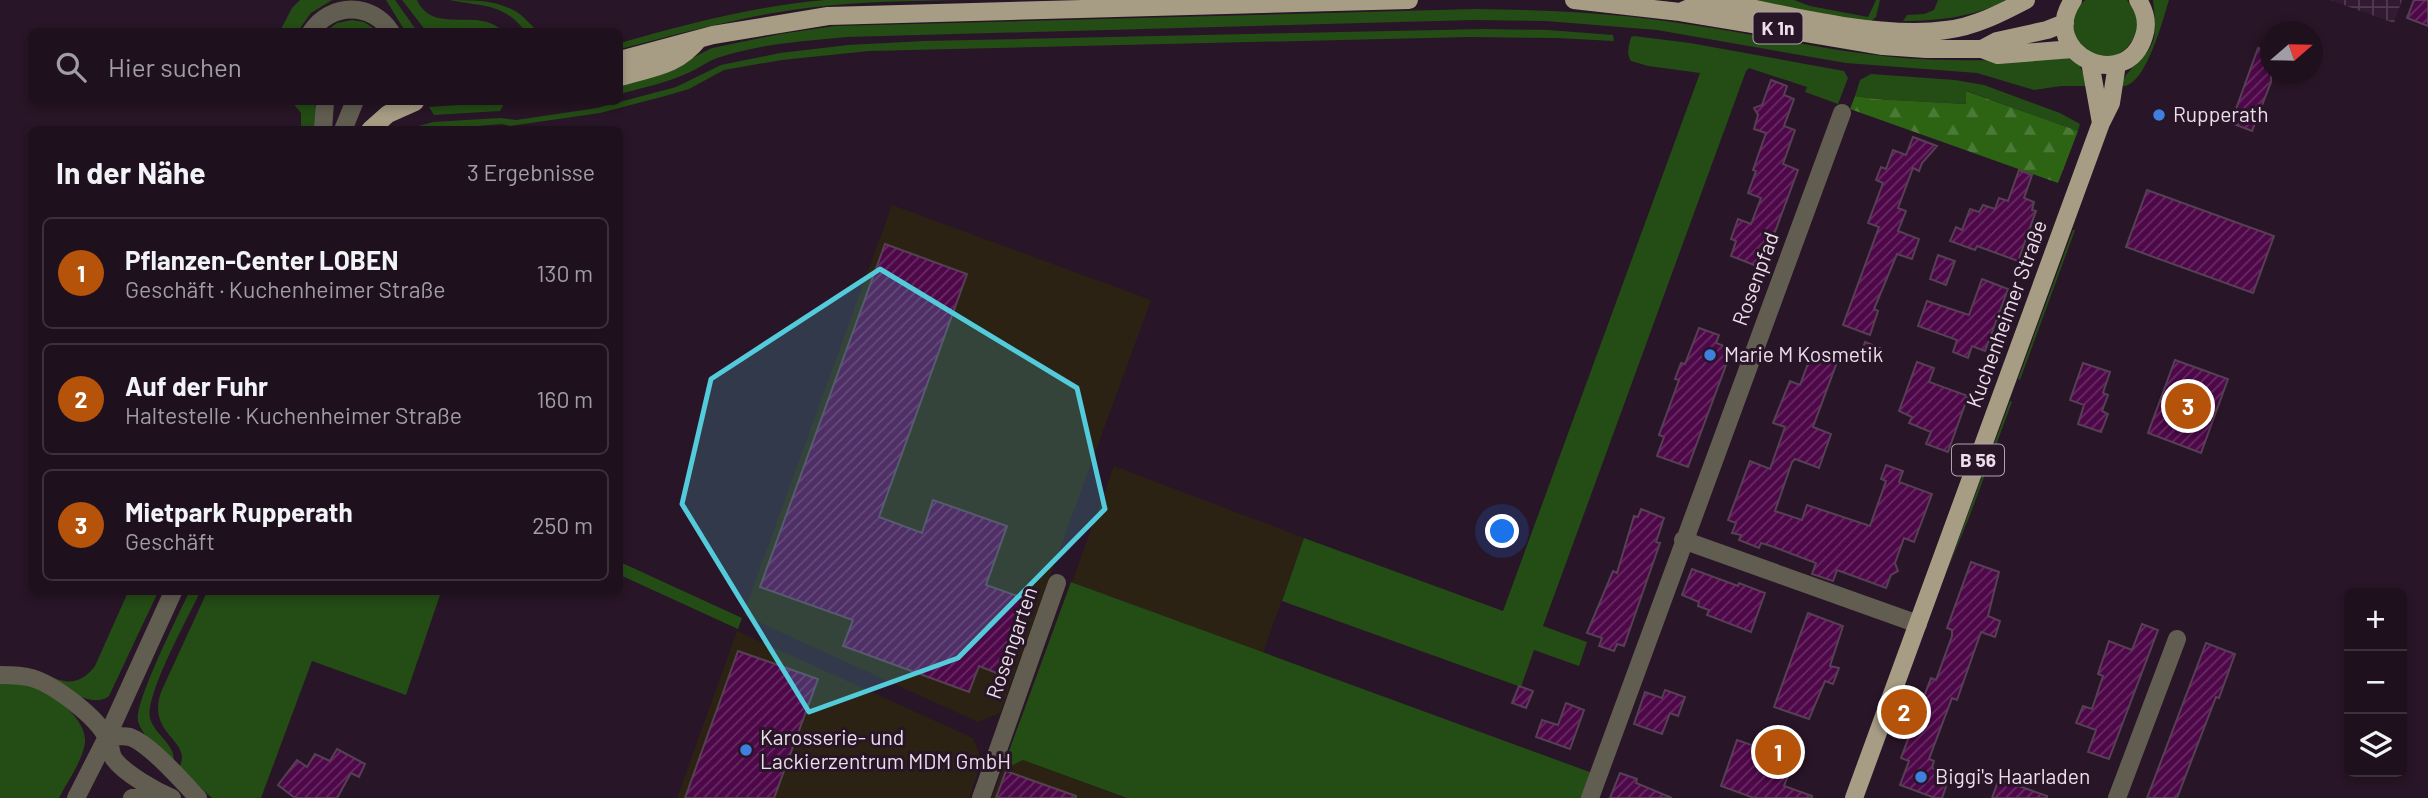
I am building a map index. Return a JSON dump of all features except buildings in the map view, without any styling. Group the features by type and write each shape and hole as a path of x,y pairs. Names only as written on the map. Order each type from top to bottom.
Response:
{"main road":[{"path":"623,59 760,26 828,16 1409,0"},
{"name":"K 1n","path":"1574,0 1680,12 1883,46 1926,49 1982,48 1997,41 2048,30 2065,23"},
{"name":"K 1n","path":"1680,12 1703,2 1719,1 1837,23 1912,32 1947,30 1975,23 2026,0"},
{"path":"2073,0 2067,10 2065,23 2073,49 2090,62 2104,65 2117,64 2136,52 2144,38 2146,22 2140,1"},
{"path":"623,75 676,61 687,54 699,39"},
{"name":"K 1n","path":"1982,48 1998,55 2073,49"},
{"path":"2090,62 2101,122"},
{"name":"Kuchenheimer Straße","path":"1856,797 2101,122 2111,103 2117,64"},
{"path":"375,126 396,110 408,105"}],"street":[{"path":"316,28 327,16 348,5 362,10 376,8 388,28"},
{"path":"323,126 325,105"},
{"path":"344,126 352,105"},
{"name":"Rosenpfad","path":"1590,798 1842,113"},
{"path":"1683,540 1918,624"},
{"name":"Rosengarten","path":"981,798 1057,583"},
{"path":"76,798 172,595"},
{"path":"2117,798 2177,639"},
{"path":"0,675 30,677 43,682 89,716 107,737 114,759 166,795"},
{"path":"107,737 130,737 148,749 198,798"},
{"path":"132,798 166,795"}],"highlighted area":[{"path":"880,269 1077,388 1105,509 958,658 809,712 682,504 711,379"}],"shaded area":[{"path":"2330,0 2402,0 2394,23"},
{"path":"892,205 1151,300 1000,713 978,722 743,615"},
{"path":"1114,466 1304,538 1263,653 1072,582"},
{"path":"737,631 973,738 982,761 969,798 677,798"},
{"path":"1023,760 1127,798 992,798 1002,770"}],"green space":[{"path":"300,0 332,0 311,13 300,28 282,28 292,8"},
{"path":"386,0 395,0 415,28 403,28"},
{"path":"402,0 417,0 424,11 434,17 481,21 498,28 424,28"},
{"path":"450,0 505,6 521,15 534,28 522,28 500,10"},
{"path":"825,0 966,0 867,3 783,11 623,48 623,42 773,7"},
{"path":"1738,0 1794,0 1810,6 1868,17 1876,0 1880,0 1876,17 1870,22"},
{"path":"1938,0 2006,0 1956,17 1903,21 1907,15 1924,14 1934,10"},
{"path":"2085,0 2127,0 2135,12 2138,26 2125,50 2112,56 2099,56 2087,51 2078,41 2074,28 2075,14"},
{"path":"2153,0 2169,0 2152,52 2137,77 2129,85 2120,86 2154,39"},
{"path":"1475,9 1557,11 1638,18 1903,58 1985,60 2067,57 2080,66 2088,86 2034,90 1977,73 1846,63 1657,30 1546,21 1474,20 847,37 781,44 733,53 671,80 623,93 623,81 688,60 712,48 835,26"},
{"path":"352,20 364,22 373,28 330,28 337,23"},
{"path":"1485,29 1613,35 1614,41 1470,37 869,51 782,60 724,70 689,89 600,113 510,126 419,126 433,122 500,118 516,120 623,105 623,101 676,87 721,65 780,53 848,45"},
{"path":"1631,37 1690,43 1844,71 1848,78 1838,104 1805,92 1807,87 1749,68 1746,71 1543,626 1587,642 1579,666 1534,650 1521,687 1282,601 1304,538 1503,611 1700,73 1631,61 1628,49"},
{"path":"1871,74 1955,80 1984,85 2060,113 2080,124 2078,131 1967,91 1967,104 1855,96 1860,80"},
{"path":"1966,91 2078,131 2058,183 1850,109 1855,96 1966,104"},
{"path":"294,105 314,105 316,126 301,126 301,113"},
{"path":"503,105 500,111 434,115 429,107"},
{"path":"2075,230 2020,380 2018,379"},
{"path":"2010,401 2012,402 1947,571"},
{"path":"623,563 742,618 738,629 623,576"},
{"path":"1071,582 1595,774 1585,798 1127,798 1023,760 1002,770"},
{"path":"127,595 157,595 109,696 101,700 83,698 38,672 62,681 75,681 95,666"},
{"path":"188,595 198,595 161,674 150,707 152,724 171,749 174,760 153,743 138,721 143,696"},
{"path":"206,595 440,595 406,695 312,661 261,798 212,798 179,768 182,758 180,750 160,718 158,707 161,692"},
{"path":"0,682 22,683 42,690 63,705 80,723 85,743 78,765 59,798 0,798"}],"place":[{"name":"Rupperath","path":"2159,115"},
{"name":"Marie M Kosmetik","path":"1710,355"},
{"name":"Mietpark Rupperath","path":"2188,406"},
{"name":"Auf der Fuhr","path":"1904,712"},
{"name":"Karosserie- und Lackierzentrum MDM GmbH","path":"746,750"},
{"name":"Pflanzen-Center LOBEN","path":"1778,752"},
{"name":"Biggi's Haarladen","path":"1921,777"}]}
